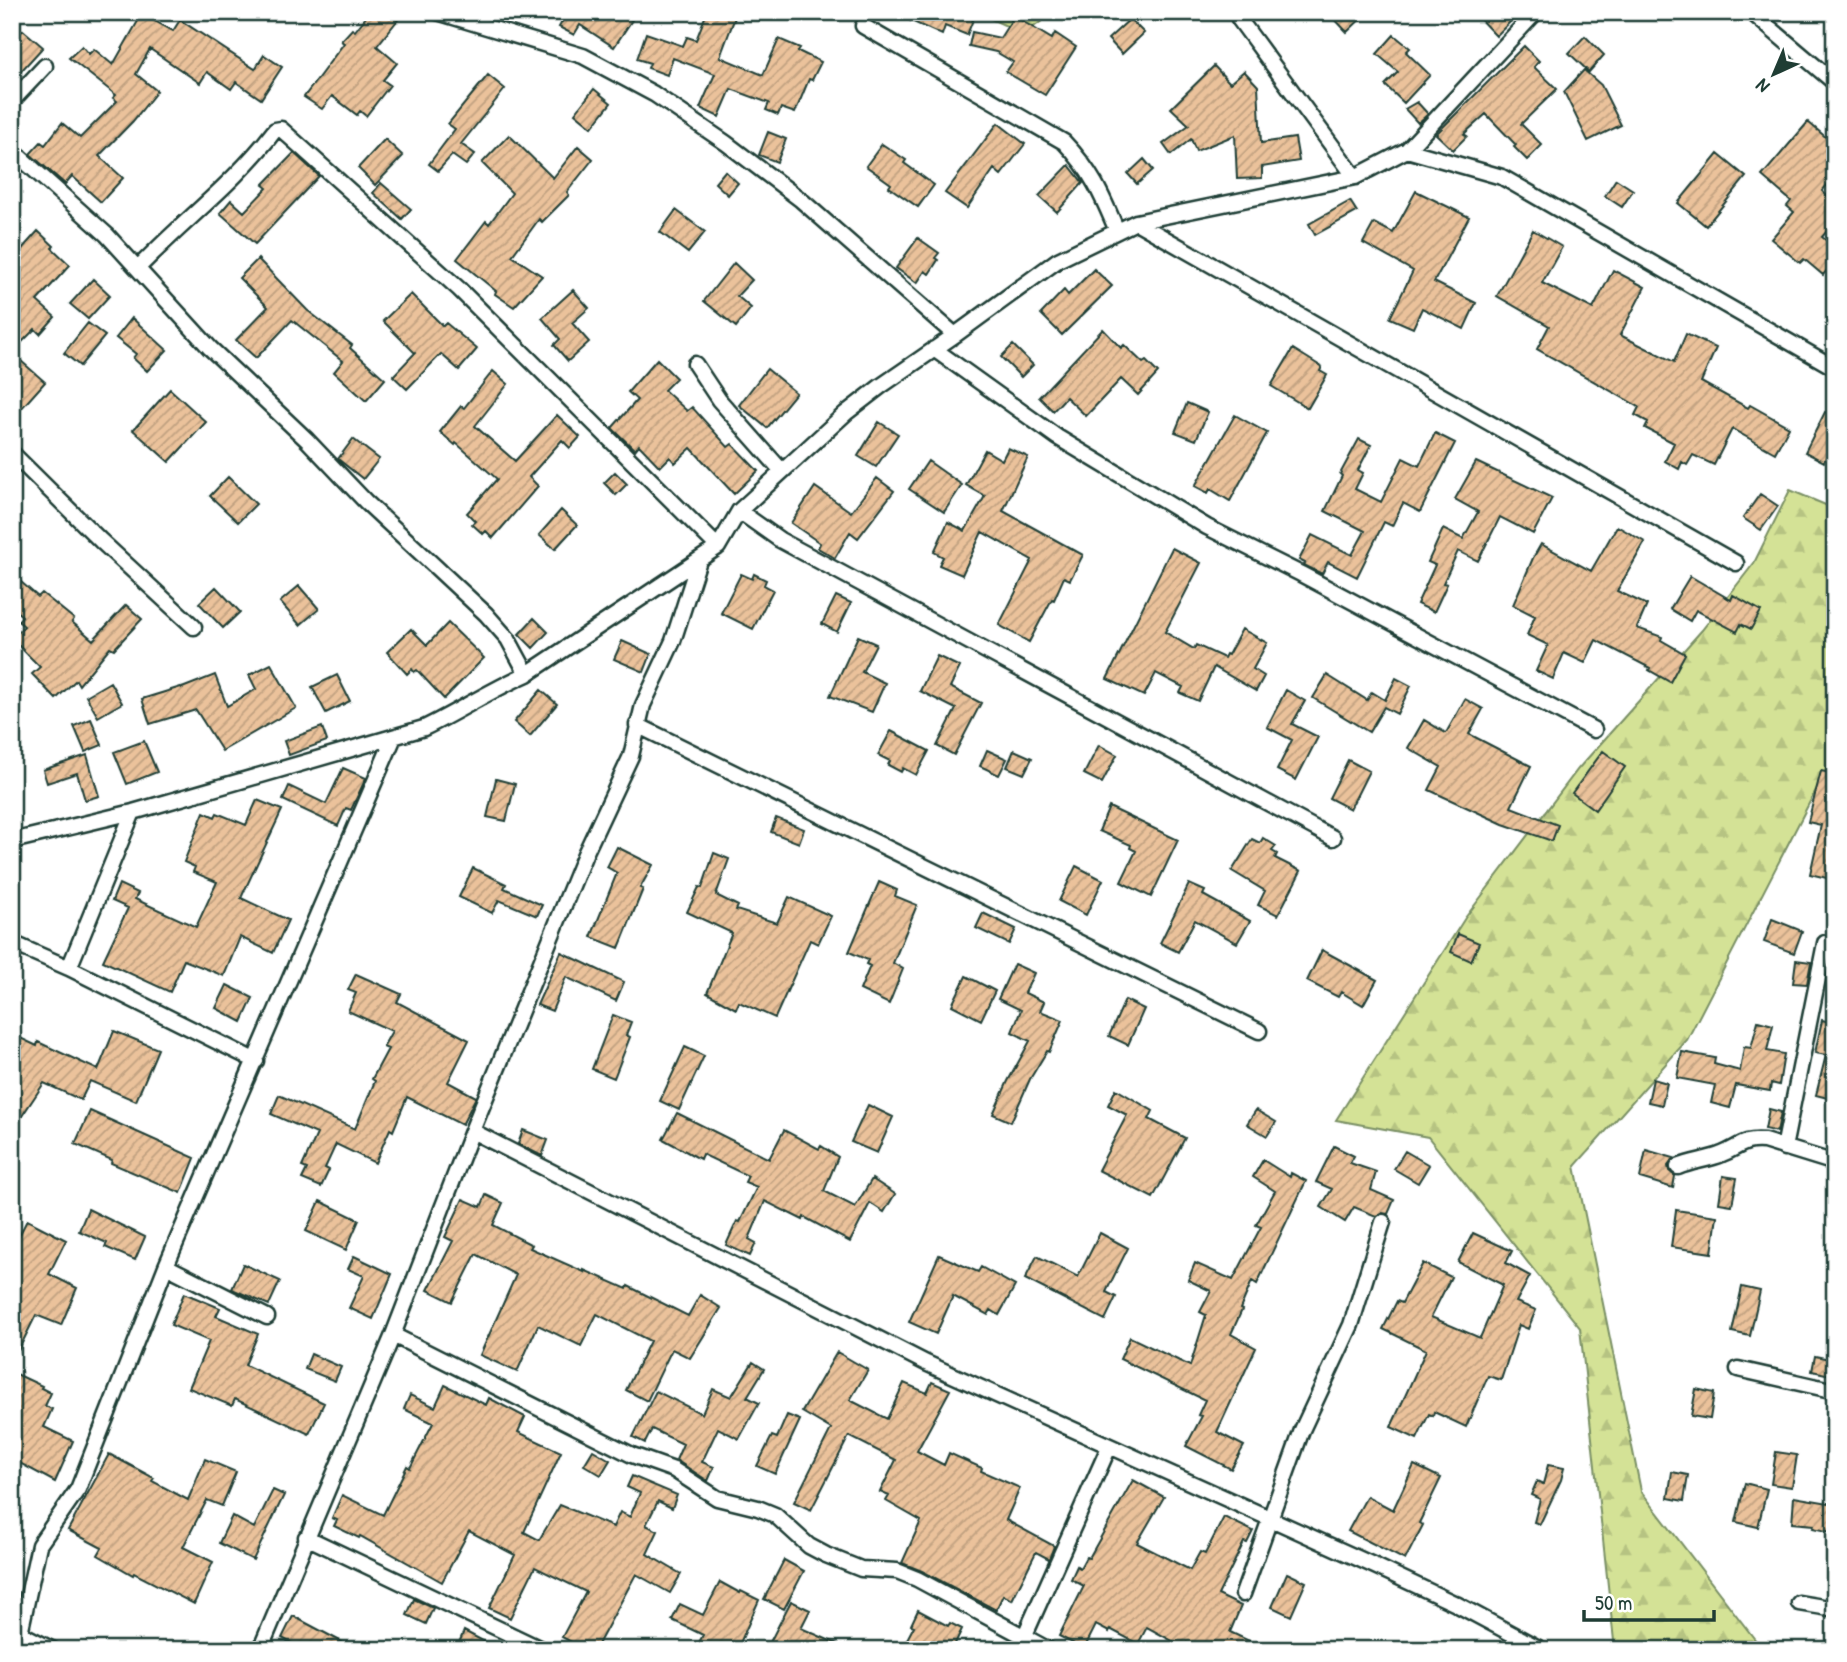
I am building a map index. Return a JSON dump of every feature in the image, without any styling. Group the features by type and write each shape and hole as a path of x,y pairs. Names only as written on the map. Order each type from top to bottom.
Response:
{"street":[{"path":"437,12 583,56 654,94 726,143 801,200 955,335"},
{"path":"12,841 133,812 424,728 527,674 718,547 739,511 854,406 1058,260 1136,222 1354,177 1407,150 1536,12"},
{"path":"1751,12 1835,83"},
{"path":"1239,19 1354,177"},
{"path":"863,26 1064,142 1082,161 1099,187 1117,231"},
{"path":"12,102 45,66"},
{"path":"138,268 170,235 239,173 275,130 283,130 459,289 718,547"},
{"path":"12,150 107,235 210,348 307,440 342,478 498,625 527,674"},
{"path":"1407,150 1502,177 1835,368"},
{"path":"1136,222 1737,563"},
{"path":"934,349 1057,437 1207,527 1594,730"},
{"path":"695,364 719,400 781,470"},
{"path":"12,453 101,541 194,627"},
{"path":"739,511 780,540 1333,838"},
{"path":"260,1650 393,1335 472,1131 585,854 631,757 643,705 673,641 699,560"},
{"path":"638,725 1259,1031"},
{"path":"53,1650 16,1631 39,1545 78,1489 166,1266 394,737"},
{"path":"69,968 133,812"},
{"path":"12,943 69,968 256,1061"},
{"path":"1784,1148 1825,943 1835,945"},
{"path":"472,1131 876,1339 1015,1405 1271,1518 1456,1604 1542,1650"},
{"path":"1678,1167 1721,1154 1742,1142 1753,1140 1835,1163"},
{"path":"1242,1594 1302,1430 1351,1325 1383,1222"},
{"path":"166,1266 267,1317"},
{"path":"393,1335 632,1455 674,1470 717,1497 775,1515 809,1546 826,1555 861,1569 897,1571 1025,1634 1049,1650"},
{"path":"1738,1369 1835,1391"},
{"path":"1025,1634 1109,1447"},
{"path":"306,1537 543,1650"},
{"path":"1799,1603 1835,1609"}],"green space":[{"path":"976,12 1054,12 1024,34"},
{"path":"1790,490 1835,509 1835,753 1687,1040 1575,1166 1641,1491 1763,1650 1615,1650 1580,1328 1428,1137 1336,1120 1465,918 1578,769 1702,630 1754,563"}],"building":[{"path":"370,12 404,12 377,46 397,63 383,80 390,85 366,116 360,111 357,115 332,96 322,109 304,97 344,43 341,41 352,29 355,31"},
{"path":"562,12 620,12 632,20 614,47 580,25 574,35 559,27 566,15"},
{"path":"707,12 737,12 720,57 763,75 779,39 800,48 798,51 821,62 812,80 809,79 795,113 781,108 778,115 766,110 769,103 731,89 719,117 700,108 715,74 673,58 667,75 648,68 650,63 637,59 646,33 683,46 687,37 696,40"},
{"path":"891,12 976,12 967,35 945,26 942,35"},
{"path":"1328,12 1368,12 1347,32"},
{"path":"1473,12 1520,12 1496,36"},
{"path":"142,14 173,31 180,20 255,69 264,55 282,67 261,99 236,82 231,89 207,72 200,83 150,49 136,74 157,91 99,156 123,178 101,202 72,176 65,184 30,154 41,142 45,145 62,123 80,138 117,101 113,98 116,95 69,58 82,46 89,54 94,49 113,65"},
{"path":"1014,16 1052,39 1055,33 1076,47 1045,95 1006,72 1013,62 996,52 969,46 972,32 1000,38"},
{"path":"1130,19 1144,33 1122,54 1108,39"},
{"path":"23,30 43,47 12,81 12,42"},
{"path":"1394,35 1410,48 1406,52 1430,75 1404,103 1385,85 1398,72 1377,54"},
{"path":"1585,36 1604,55 1589,72 1569,53"},
{"path":"1524,46 1539,61 1534,67 1557,89 1521,124 1542,145 1527,160 1486,114 1464,134 1467,136 1453,150 1436,134"},
{"path":"1214,66 1230,83 1244,71 1258,86 1261,143 1295,138 1299,161 1262,167 1262,178 1237,179 1235,135 1196,151 1191,139 1171,155 1163,144 1189,125 1171,108"},
{"path":"1584,70 1601,85 1621,125 1588,141 1564,92"},
{"path":"488,75 505,89 461,144 475,154 466,165 452,155 438,171 429,164 455,129 448,124"},
{"path":"594,89 611,103 592,127 575,113"},
{"path":"1417,102 1428,114 1418,123 1405,109"},
{"path":"1808,122 1835,145 1835,176 1822,191 1835,203 1835,222 1822,237 1835,248 1835,261 1823,275 1804,259 1800,263 1771,239 1794,212 1787,206 1791,201 1762,176"},
{"path":"998,123 1025,144 1001,175 994,169 967,208 945,193"},
{"path":"768,132 786,139 777,162 759,155"},
{"path":"509,135 553,178 578,146 593,159 567,192 569,195 542,222 539,219 512,256 542,276 514,307 495,294 496,291 457,259 486,221 489,224 512,193 482,163"},
{"path":"385,139 403,156 375,185 358,168"},
{"path":"882,144 906,160 904,163 934,185 918,207 889,187 891,184 866,166"},
{"path":"294,153 319,176 255,244 220,213 231,200 244,212 267,188 263,185"},
{"path":"1718,154 1746,177 1706,226 1678,203"},
{"path":"1144,159 1153,170 1137,184 1128,174"},
{"path":"1069,165 1083,183 1057,212 1039,196"},
{"path":"725,171 738,183 728,195 715,183"},
{"path":"1616,179 1633,190 1622,207 1605,196"},
{"path":"381,183 411,209 402,219 373,193"},
{"path":"1416,191 1469,217 1434,282 1476,303 1464,329 1422,308 1413,328 1390,318 1413,271 1363,243 1374,223 1393,233"},
{"path":"1350,201 1357,212 1315,235 1309,224"},
{"path":"676,210 705,232 688,253 660,232"},
{"path":"1533,230 1562,247 1542,283 1593,309 1613,270 1645,287 1620,335 1674,362 1686,334 1716,348 1701,382 1789,427 1775,453 1732,429 1714,465 1693,455 1687,465 1682,462 1679,469 1665,461 1674,443 1645,428 1648,422 1635,415 1639,407 1537,349 1549,326 1497,296"},
{"path":"38,231 70,265 37,301 55,317 40,334 35,329 12,352 12,260"},
{"path":"918,238 939,253 935,258 938,260 929,274 925,271 917,283 896,268"},
{"path":"258,259 307,310 352,345 350,348 385,379 366,401 334,372 343,361 292,320 256,358 236,340 268,307 239,278"},
{"path":"734,263 752,280 737,296 751,308 736,327 704,301"},
{"path":"1094,269 1112,286 1062,335 1041,314 1064,290 1068,295"},
{"path":"93,279 110,295 88,319 70,304"},
{"path":"573,290 589,308 572,323 589,342 568,361 554,345 560,339 542,318"},
{"path":"411,294 443,326 446,323 477,349 459,370 441,354 407,389 393,376 415,353 383,321"},
{"path":"132,318 167,350 147,371 133,358 136,354 116,338"},
{"path":"88,323 105,336 80,366 64,353"},
{"path":"1103,329 1121,348 1124,345 1158,373 1138,395 1121,379 1086,416 1066,397 1053,411 1039,397"},
{"path":"1013,345 1033,365 1021,377 1001,357"},
{"path":"1293,349 1322,367 1320,371 1327,375 1308,408 1271,386"},
{"path":"12,353 45,382 12,419"},
{"path":"657,359 676,378 664,390 687,411 692,407 728,447 732,444 758,471 734,494 691,448 675,463 670,457 660,467 639,445 635,450 612,428 637,400 628,392"},
{"path":"767,369 796,393 767,428 739,405"},
{"path":"493,371 508,384 475,426 515,461 557,415 580,437 570,448 562,440 529,477 538,486 493,538 486,531 483,534 472,524 475,521 467,513 497,479 440,432 461,406 464,408"},
{"path":"170,389 206,422 169,462 133,430"},
{"path":"1187,403 1208,412 1196,440 1175,432"},
{"path":"1825,412 1835,417 1835,439 1824,462 1805,452"},
{"path":"1235,415 1267,433 1230,501 1210,489 1208,493 1195,486"},
{"path":"879,422 898,434 876,467 858,456"},
{"path":"1435,433 1455,443 1420,512 1403,503 1392,526 1384,522 1357,577 1328,562 1322,574 1299,560 1312,535 1352,555 1365,531 1325,511 1342,476 1340,474 1359,439 1371,445 1358,470 1363,473 1355,489 1381,502 1403,458 1419,466"},
{"path":"353,439 379,459 363,479 338,459"},
{"path":"1008,448 1028,457 1003,511 1083,555 1070,580 1064,577 1029,642 999,625 1032,560 982,532 962,575 939,565 943,557 934,552 948,522 965,531 985,496 966,485 985,450 1002,460"},
{"path":"928,461 962,485 944,512 909,489"},
{"path":"1476,462 1552,498 1533,534 1500,517 1478,561 1458,551 1443,583 1447,584 1434,612 1417,604 1435,565 1428,562 1443,529 1463,539 1478,512 1455,499"},
{"path":"615,472 627,484 616,495 604,483"},
{"path":"228,477 256,504 238,522 210,496"},
{"path":"877,478 894,491 858,538 850,532 835,558 818,548 820,543 791,523 815,487 851,512"},
{"path":"1760,494 1778,506 1761,530 1743,518"},
{"path":"561,510 577,525 555,549 539,535"},
{"path":"1617,526 1645,542 1617,591 1647,605 1637,628 1662,637 1661,640 1685,654 1670,682 1649,670 1650,668 1596,640 1585,663 1564,653 1553,679 1536,671 1548,645 1527,635 1535,616 1513,605 1533,558 1541,544 1591,571"},
{"path":"1172,548 1201,563 1165,632 1194,649 1196,645 1224,658 1242,629 1267,643 1253,669 1264,676 1256,691 1214,667 1198,701 1180,693 1183,687 1156,673 1144,696 1107,679"},
{"path":"12,574 38,597 42,593 74,619 72,622 93,640 126,605 142,619 114,649 110,647 79,685 76,680 56,699 32,674 40,667 12,639 24,626 18,621 22,616 12,607"},
{"path":"741,574 752,579 754,574 766,580 764,585 773,590 753,629 721,613"},
{"path":"1690,576 1731,600 1733,595 1761,611 1751,629 1741,624 1737,632 1696,610 1690,621 1670,609"},
{"path":"299,586 319,609 300,625 280,602"},
{"path":"216,587 240,612 223,628 199,603"},
{"path":"836,596 851,603 837,632 822,624"},
{"path":"534,618 548,632 533,648 519,634"},
{"path":"448,623 484,658 444,699 417,670 414,672 412,669 407,674 387,652 411,629 427,645"},
{"path":"858,636 876,644 862,672 885,683 872,712 830,696"},
{"path":"622,641 651,654 644,672 614,659"},
{"path":"937,656 960,667 950,687 981,703 954,755 937,746 956,709 920,691"},
{"path":"271,664 296,708 222,751 196,710 150,724 142,699 215,675 227,706 256,689 249,675"},
{"path":"337,675 350,701 326,713 312,687"},
{"path":"1327,675 1367,700 1372,692 1385,700 1396,678 1411,686 1397,714 1384,707 1369,732 1313,698"},
{"path":"110,682 122,703 98,717 86,696"},
{"path":"541,690 557,704 530,736 514,722"},
{"path":"1286,690 1305,701 1292,724 1318,737 1296,780 1277,770 1292,740 1267,727"},
{"path":"1465,699 1483,709 1469,734 1531,766 1511,807 1558,825 1552,841 1503,824 1429,790 1441,767 1408,748 1424,720 1446,733"},
{"path":"91,719 102,745 85,752 74,726"},
{"path":"322,727 327,741 289,755 284,741"},
{"path":"891,731 929,751 916,775 903,768 901,772 888,765 890,761 878,755"},
{"path":"144,741 157,772 127,784 114,752"},
{"path":"1099,745 1117,755 1102,783 1084,774"},
{"path":"987,750 1007,759 999,775 980,766"},
{"path":"1014,750 1032,758 1024,774 1007,767"},
{"path":"1603,751 1625,767 1595,810 1572,793"},
{"path":"87,755 99,796 85,800 77,773 47,783 43,770"},
{"path":"1348,760 1369,771 1350,809 1329,798"},
{"path":"343,768 366,778 351,810 346,808 338,826 283,800 289,786 326,804"},
{"path":"1821,771 1835,774 1835,880 1810,874 1821,825 1808,822"},
{"path":"496,779 515,784 506,821 487,817"},
{"path":"257,800 282,810 241,898 288,920 273,953 240,937 224,976 184,960 170,992 103,961 128,908 112,901 119,884 138,893 135,899 196,927 217,882 193,872 195,867 184,862 204,812 215,817 217,813 246,825"},
{"path":"1109,807 1178,840 1151,897 1121,882 1136,851 1130,848 1131,845 1099,831"},
{"path":"776,818 804,829 799,843 771,832"},
{"path":"1263,838 1276,846 1272,851 1277,854 1275,858 1301,871 1278,915 1258,905 1265,891 1232,871 1252,839 1260,843"},
{"path":"617,847 653,865 640,888 643,889 619,948 591,937 617,873 607,867"},
{"path":"714,853 729,859 716,895 738,906 736,910 777,923 789,897 831,916 818,944 810,940 775,1018 739,1002 736,1009 707,993 732,933 687,912 699,887 702,888"},
{"path":"1076,866 1103,880 1086,915 1059,901"},
{"path":"473,868 506,884 504,888 542,905 537,916 499,900 492,913 459,897"},
{"path":"879,882 897,890 895,896 917,905 893,963 903,969 889,1004 860,990 870,966 866,964 868,960 849,952"},
{"path":"1189,884 1205,891 1203,895 1250,921 1237,943 1195,920 1178,952 1160,943"},
{"path":"983,913 1016,929 1009,944 976,928"},
{"path":"1772,919 1802,931 1794,953 1764,942"},
{"path":"1458,934 1479,943 1471,961 1451,952"},
{"path":"1322,950 1377,980 1363,1005 1341,992 1338,997 1307,981"},
{"path":"561,952 624,982 616,1001 566,977 552,1011 537,1005"},
{"path":"1796,960 1811,962 1807,984 1793,983"},
{"path":"1014,964 1034,973 1025,993 1044,1002 1040,1011 1063,1020 1049,1052 1047,1051 1030,1079 1011,1122 993,1114 1030,1041 1012,1032 1021,1010 998,999"},
{"path":"356,974 401,994 397,1002 469,1040 448,1082 476,1097 462,1125 407,1097 393,1131 390,1129 375,1163 336,1144 325,1168 329,1170 321,1187 302,1179 307,1169 302,1167 317,1134 271,1114 279,1095 355,1129 375,1081 372,1079 388,1049 383,1047 392,1031 348,1011 356,993 348,990"},
{"path":"966,976 995,991 981,1020 952,1005"},
{"path":"227,985 253,998 242,1022 216,1008"},
{"path":"1125,1000 1144,1009 1128,1045 1109,1036"},
{"path":"613,1015 631,1022 626,1035 630,1037 614,1078 592,1069"},
{"path":"1822,1020 1835,1023 1835,1100 1816,1095 1826,1055 1815,1053"},
{"path":"1758,1021 1773,1025 1767,1051 1784,1054 1779,1085 1771,1083 1770,1091 1736,1085 1730,1108 1711,1103 1715,1085 1677,1078 1682,1052 1715,1058 1714,1064 1740,1071 1744,1047 1751,1048"},
{"path":"114,1031 158,1049 136,1101 90,1081 81,1100 44,1083 12,1131 12,1034 37,1046 38,1042 98,1070"},
{"path":"685,1047 704,1056 679,1110 660,1101"},
{"path":"1653,1079 1667,1083 1662,1105 1648,1102"},
{"path":"1116,1089 1153,1111 1149,1119 1185,1138 1153,1198 1098,1170 1127,1115 1108,1105"},
{"path":"868,1105 893,1117 877,1153 851,1142"},
{"path":"1769,1109 1781,1112 1777,1132 1765,1129"},
{"path":"1256,1110 1276,1122 1267,1136 1247,1124"},
{"path":"90,1111 195,1158 181,1193 111,1163 112,1160 75,1144"},
{"path":"677,1113 769,1159 784,1130 819,1149 821,1146 838,1157 824,1191 855,1207 872,1179 895,1194 884,1212 870,1203 850,1242 804,1217 803,1220 765,1201 749,1239 756,1243 750,1256 726,1245 757,1187 745,1182 748,1176 702,1154 700,1159 663,1139"},
{"path":"523,1130 548,1140 542,1156 518,1144"},
{"path":"1334,1146 1354,1156 1350,1163 1376,1172 1371,1190 1394,1200 1388,1214 1376,1216 1354,1207 1345,1222 1321,1207 1332,1189 1316,1182"},
{"path":"1646,1150 1674,1158 1668,1166 1675,1176 1673,1188 1640,1178"},
{"path":"1405,1151 1429,1165 1418,1183 1394,1169"},
{"path":"1263,1160 1290,1177 1291,1173 1306,1181 1257,1284 1252,1281 1231,1334 1256,1348 1217,1432 1244,1446 1231,1469 1186,1446 1202,1416 1198,1415 1205,1400 1120,1359 1130,1337 1190,1366 1206,1315 1200,1312 1211,1291 1188,1280 1195,1263 1233,1280 1261,1227 1256,1225 1275,1191 1253,1177"},
{"path":"1723,1176 1737,1178 1732,1205 1719,1203"},
{"path":"486,1195 503,1203 493,1225 532,1245 530,1248 627,1289 628,1286 688,1316 700,1295 721,1308 690,1358 672,1349 647,1401 626,1390 650,1341 597,1314 581,1346 538,1325 517,1372 480,1355 516,1275 476,1254 452,1302 428,1290 453,1241 445,1237 463,1199 481,1207"},
{"path":"320,1201 359,1220 346,1250 306,1231"},
{"path":"88,1209 145,1237 135,1260 105,1247 107,1243 79,1231"},
{"path":"1676,1210 1717,1216 1712,1253 1671,1247"},
{"path":"27,1220 66,1240 49,1274 77,1288 61,1325 36,1315 12,1363 12,1250"},
{"path":"1100,1233 1128,1248 1106,1292 1116,1297 1105,1320 1025,1279 1037,1256 1078,1277"},
{"path":"1473,1233 1512,1251 1506,1263 1530,1276 1516,1302 1536,1310 1528,1329 1519,1325 1501,1380 1488,1376 1466,1427 1434,1412 1433,1416 1429,1414 1417,1439 1391,1427 1426,1350 1383,1329 1397,1301 1402,1303 1423,1263 1451,1277 1431,1317 1480,1338 1503,1285 1458,1262"},
{"path":"939,1255 978,1272 981,1267 1015,1286 999,1315 991,1310 988,1315 953,1296 936,1334 909,1322"},
{"path":"354,1256 392,1274 373,1319 349,1308 364,1276 348,1269"},
{"path":"243,1264 280,1281 269,1305 232,1289"},
{"path":"1742,1287 1760,1291 1750,1336 1732,1332"},
{"path":"184,1293 220,1308 216,1316 258,1334 245,1365 324,1403 309,1434 235,1399 232,1406 189,1388 209,1341 171,1325"},
{"path":"837,1352 868,1370 850,1400 887,1419 904,1383 927,1393 932,1382 950,1390 917,1451 944,1465 949,1453 1020,1488 1006,1520 1054,1546 1049,1559 1036,1552 1012,1600 1003,1595 996,1610 902,1563 921,1521 886,1501 889,1496 880,1492 896,1460 849,1436 811,1510 794,1502 831,1429 802,1412"},
{"path":"311,1354 341,1367 335,1381 305,1369"},
{"path":"1815,1356 1835,1360 1835,1376 1812,1371"},
{"path":"753,1362 764,1369 747,1397 759,1403 739,1439 718,1428 702,1462 714,1467 708,1481 676,1460 683,1444 652,1429 645,1443 633,1437 656,1391 702,1414 713,1389 731,1397"},
{"path":"12,1372 51,1393 45,1406 52,1409 44,1427 73,1441 55,1482 12,1459"},
{"path":"445,1385 486,1405 489,1398 525,1417 518,1432 561,1452 524,1532 539,1540 560,1505 613,1527 620,1512 630,1517 640,1493 627,1487 632,1476 677,1495 672,1508 658,1501 646,1525 658,1531 647,1554 681,1574 670,1593 636,1574 595,1650 586,1650 562,1637 586,1592 535,1567 510,1618 489,1608 515,1555 469,1531 442,1582 360,1536 359,1538 334,1526 337,1520 332,1518 342,1495 383,1515 407,1466 410,1468 433,1423 404,1409 410,1395 435,1407"},
{"path":"1696,1389 1714,1393 1710,1419 1691,1416"},
{"path":"787,1415 800,1420 775,1474 757,1466 772,1436 777,1438"},
{"path":"593,1450 610,1460 601,1475 584,1465"},
{"path":"1776,1452 1797,1455 1792,1487 1771,1484"},
{"path":"109,1454 188,1500 205,1459 236,1472 222,1506 207,1500 183,1547 213,1562 194,1604 98,1555 102,1548 68,1530"},
{"path":"1414,1465 1441,1478 1419,1523 1423,1525 1405,1560 1348,1531 1367,1496 1393,1510"},
{"path":"1548,1465 1564,1468 1540,1524 1534,1522 1540,1499 1531,1495 1537,1481 1543,1484"},
{"path":"1672,1472 1688,1475 1684,1501 1668,1498"},
{"path":"1133,1480 1164,1497 1137,1543 1190,1570 1200,1552 1205,1554 1224,1517 1253,1531 1247,1543 1244,1542 1218,1595 1241,1606 1230,1632 1268,1650 1201,1650 1187,1643 1185,1648 1147,1627 1138,1644 1110,1629 1109,1632 1096,1625 1084,1649 1059,1636 1084,1586 1071,1579 1077,1566 1080,1568 1086,1557 1089,1558"},
{"path":"1745,1483 1767,1489 1758,1527 1736,1522"},
{"path":"273,1490 284,1495 253,1560 219,1543 232,1516 254,1528"},
{"path":"1794,1497 1835,1504 1835,1533 1813,1528 1814,1525 1792,1523"},
{"path":"784,1560 804,1571 784,1609 764,1599"},
{"path":"1287,1573 1306,1582 1291,1616 1272,1607"},
{"path":"720,1582 759,1600 737,1650 695,1650 703,1635 672,1620 680,1604 703,1615"},
{"path":"414,1599 433,1608 426,1624 407,1615"},
{"path":"791,1601 810,1610 801,1628 851,1650 766,1650"},
{"path":"918,1610 948,1626 950,1623 962,1629 952,1650 919,1650 905,1643 914,1626 911,1625"},
{"path":"293,1616 357,1650 304,1650 282,1638"},
{"path":"464,1631 500,1650 456,1650"}]}
